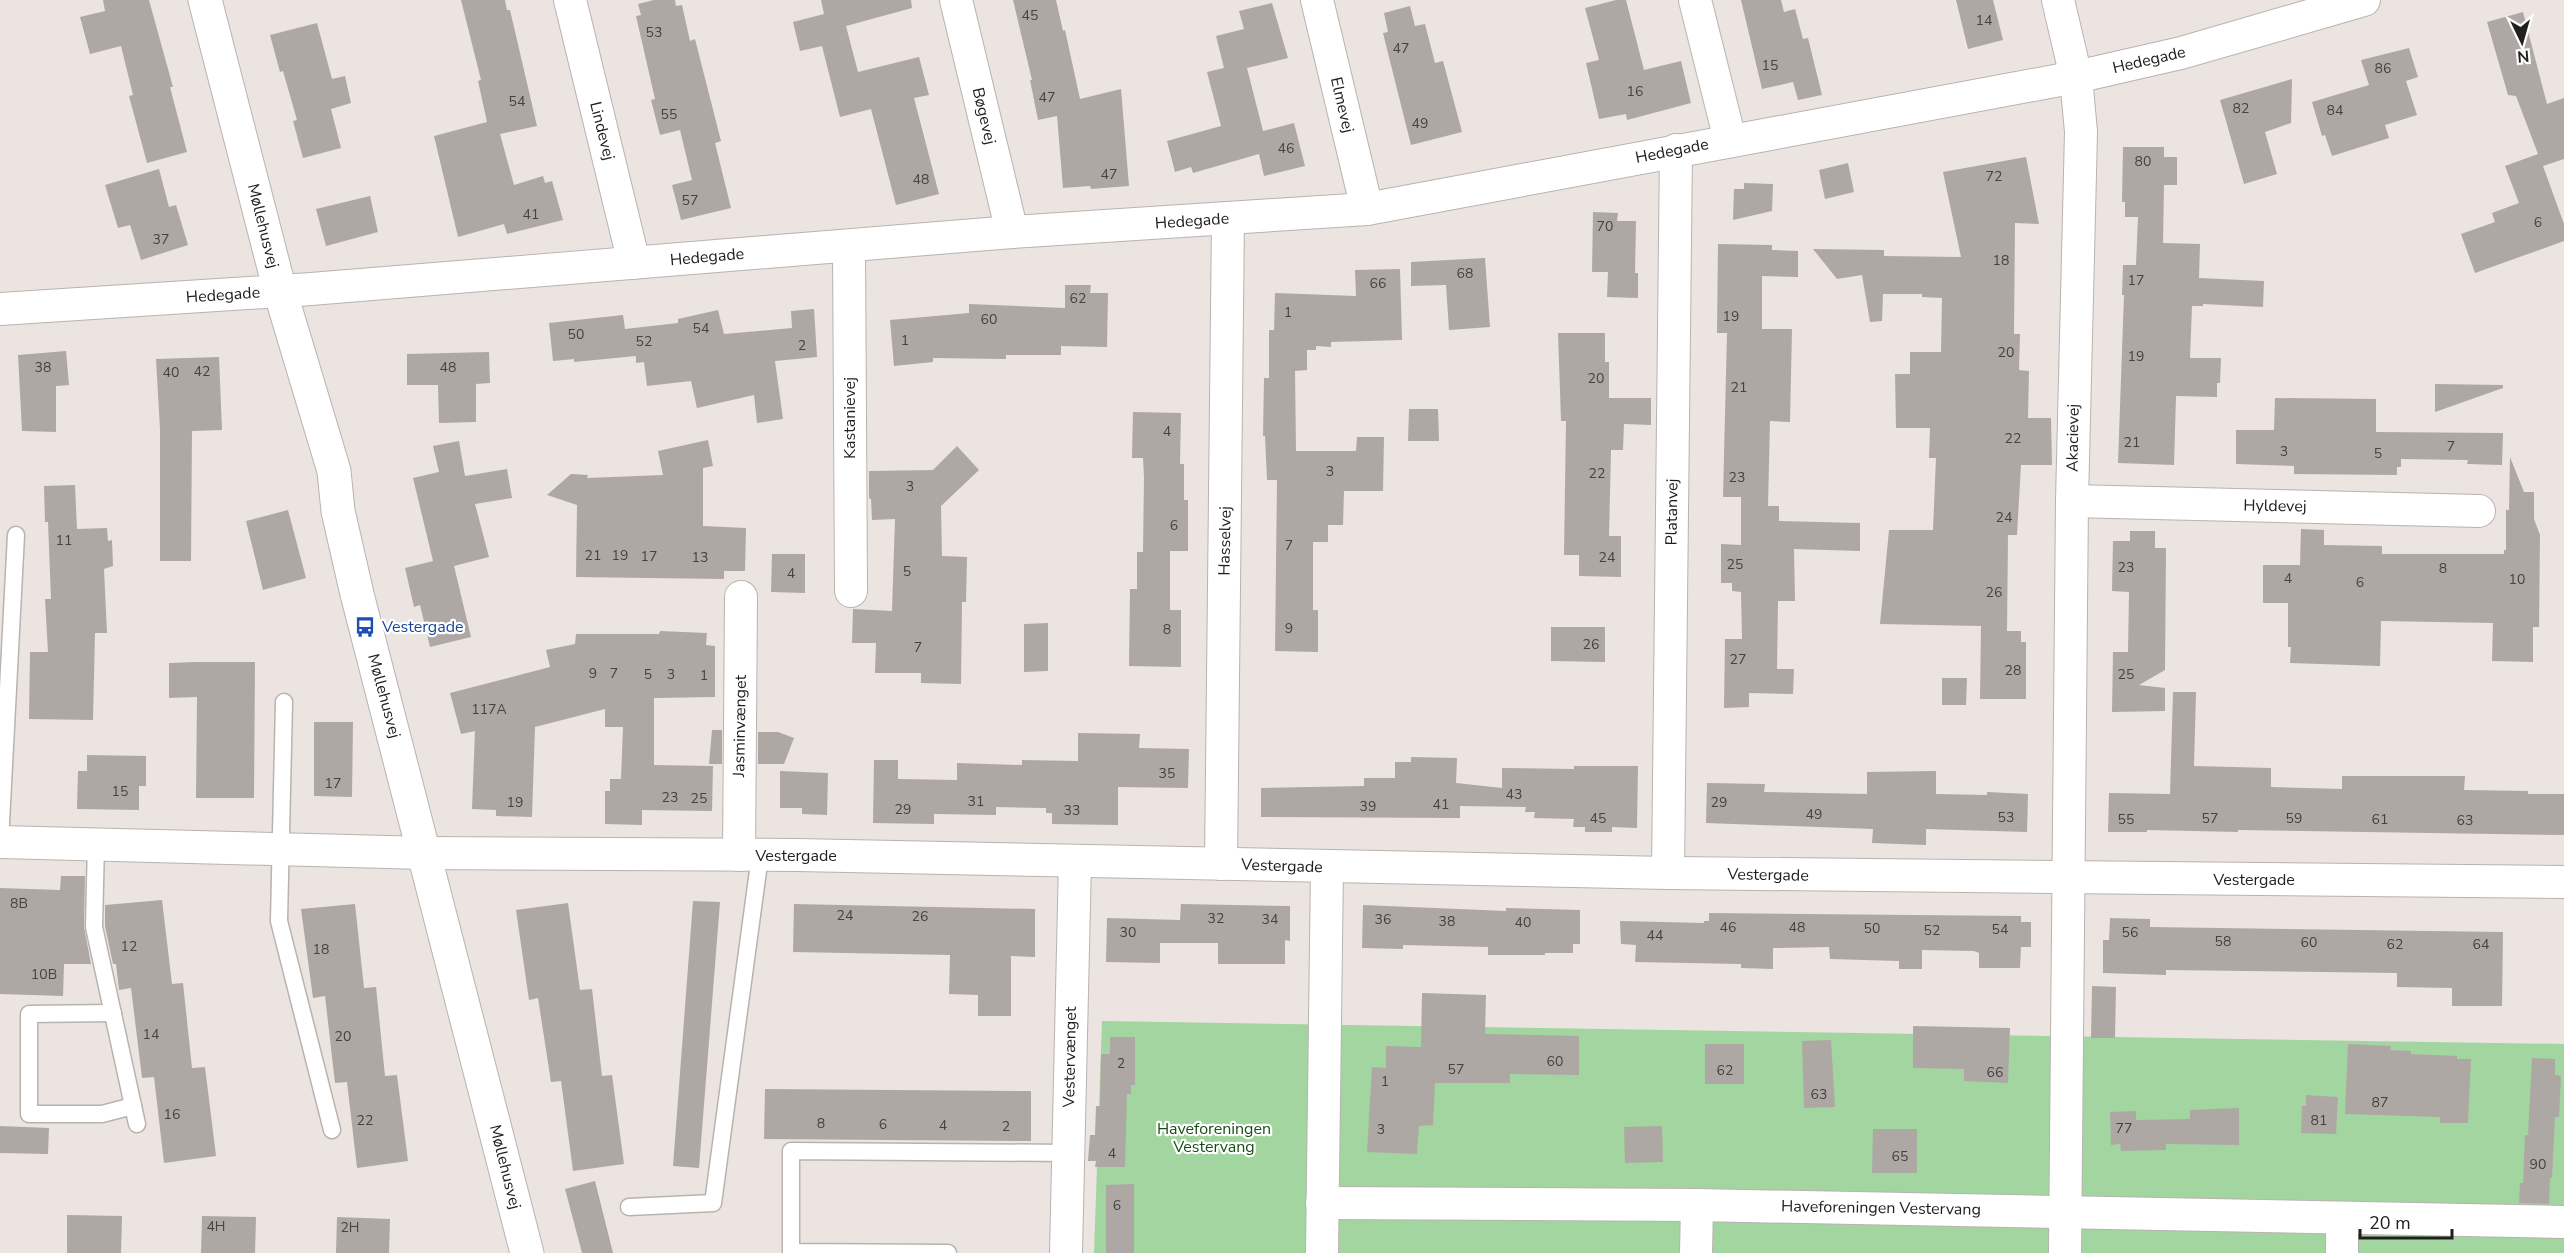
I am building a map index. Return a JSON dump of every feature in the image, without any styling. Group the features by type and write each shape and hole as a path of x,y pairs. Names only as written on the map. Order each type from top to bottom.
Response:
{"street":[{"name":"Møllehusvej","path":"205,0 280,291 334,471 338,511 357,594 527,1253"},
{"name":"Lindevej","path":"570,0 634,263"},
{"name":"Bøgevej","path":"956,0 1012,232"},
{"name":"Elmevej","path":"1317,0 1367,209"},
{"path":"1695,0 1730,140"},
{"name":"Akacievej","path":"2058,0 2076,77 2081,132 2072,501 2070,878"},
{"name":"Hedegade","path":"0,309 280,291 1012,232 1367,209 2076,77 2181,53 2364,0"},
{"name":"Platanvej","path":"1668,873 1676,150"},
{"name":"Hasselvej","path":"1221,864 1228,218"},
{"name":"Kastanievej","path":"849,246 851,591"},
{"name":"Hyldevej","path":"2072,501 2479,511"},
{"name":"Jasminvænget","path":"741,597 750,856"},
{"name":"Vestergade","path":"0,842 425,853 1075,861 1668,873 2564,882"},
{"name":"Vestervænget","path":"1066,1253 1075,861"},
{"path":"1322,1253 1327,867"},
{"path":"2065,1253 2070,878"},
{"name":"Haveforeningen Vestervang","path":"1322,1203 1697,1205 2564,1222"},
{"path":"1696,1253 1697,1205"},
{"path":"2342,1218 2342,1253"}],"lane":[{"path":"0,842 16,535"},
{"path":"285,702 279,921 332,1130"},
{"path":"96,843 94,927 138,1124"},
{"path":"629,1207 713,1203 750,856"},
{"path":"113,1013 28,1014 29,1114 102,1114 133,1106"},
{"path":"948,1253 791,1252 792,1151 1068,1153"}],"green space":[{"name":"Haveforeningen Vestervang","path":"1102,1021 2564,1044 2564,1253 1094,1253"}],"building":[{"path":"103,0 149,0 173,87 170,87 187,152 147,163 129,96 133,95 121,46 90,54 80,17 105,11"},
{"path":"461,0 505,0 507,10 510,10 537,126 500,134 514,185 543,176 545,183 552,181 563,220 507,234 504,224 458,237 434,136 487,122 478,81 481,80"},
{"path":"654,0 675,0 676,6 682,5 690,41 695,39 721,141 715,143 731,208 681,220 672,185 692,180 680,130 660,135 651,100 655,99 636,16 641,15 638,4"},
{"path":"821,0 911,0 912,8 846,26 858,72 919,57 929,95 914,98 939,194 896,205 871,109 840,117 822,46 800,51 793,22 824,14"},
{"path":"1013,0 1056,0 1080,99 1121,89 1129,186 1091,189 1090,186 1063,188 1057,116 1038,120 1030,80 1032,80"},
{"path":"1616,0 1626,0 1644,70 1681,61 1691,103 1627,120 1626,114 1599,119 1586,63 1599,60 1585,8"},
{"path":"1741,0 1781,0 1784,12 1795,9 1803,39 1808,38 1822,95 1798,100 1793,82 1762,89"},
{"path":"1956,0 1993,0 2003,40 1968,49"},
{"path":"1272,3 1288,58 1247,68 1263,131 1294,123 1305,166 1264,176 1259,154 1193,173 1191,167 1175,172 1167,141 1221,126 1207,72 1224,68 1216,36 1244,29 1239,11"},
{"path":"1410,6 1415,26 1425,24 1435,63 1443,61 1462,132 1411,145 1383,33 1388,32 1384,13"},
{"path":"2523,12 2547,104 2564,98 2564,159 2543,166 2564,224 2564,241 2475,273 2461,234 2495,222 2492,213 2519,203 2505,166 2538,154 2516,96 2508,95 2487,22"},
{"path":"317,23 332,79 345,76 351,103 331,109 341,148 303,158 293,121 297,120 270,35"},
{"path":"2409,48 2418,77 2406,81 2417,115 2385,125 2389,138 2332,156 2325,135 2322,136 2312,102 2369,85 2361,60"},
{"path":"2292,79 2291,123 2265,132 2277,174 2244,184 2220,100"},
{"path":"2123,147 2164,147 2164,157 2177,157 2177,185 2164,185 2163,243 2200,244 2199,278 2264,281 2263,307 2203,304 2203,306 2192,306 2190,358 2221,358 2220,383 2217,383 2217,397 2176,396 2174,465 2118,463 2123,265 2136,265 2138,217 2125,217 2125,202 2122,202"},
{"path":"2026,157 2039,224 2015,223 2014,334 2020,334 2019,370 2029,371 2028,418 2051,418 2052,465 2021,465 2017,535 2008,535 2007,631 2021,631 2021,642 2026,642 2026,699 1980,699 1981,626 1880,624 1889,530 1933,530 1936,458 1929,458 1930,428 1896,428 1895,374 1910,374 1910,352 1941,352 1942,298 1922,297 1922,294 1883,294 1882,321 1870,322 1862,275 1837,279 1813,249 1884,250 1884,256 1961,257 1943,172"},
{"path":"1848,163 1854,192 1825,199 1819,170"},
{"path":"159,169 169,207 176,205 188,245 141,260 130,225 118,228 105,185"},
{"path":"1744,183 1773,184 1772,211 1733,220 1734,189 1744,189"},
{"path":"370,196 378,232 326,246 316,209"},
{"path":"1593,212 1618,213 1617,221 1636,221 1635,273 1638,273 1638,298 1607,297 1608,272 1592,272"},
{"path":"1718,244 1772,245 1772,250 1798,251 1798,277 1762,276 1762,329 1792,329 1790,422 1770,421 1768,506 1779,506 1779,521 1860,523 1860,551 1794,549 1795,601 1778,601 1777,669 1794,669 1793,694 1749,693 1749,707 1724,708 1725,639 1742,639 1741,592 1732,591 1732,583 1721,583 1721,544 1741,545 1741,497 1723,497 1727,333 1717,333"},
{"path":"1485,258 1490,327 1449,330 1446,285 1411,286 1411,262"},
{"path":"1400,269 1402,340 1331,342 1331,347 1316,346 1316,350 1307,350 1307,370 1295,371 1296,451 1356,451 1357,437 1384,437 1383,491 1344,491 1343,525 1328,525 1328,542 1313,542 1313,610 1318,610 1318,652 1275,651 1277,480 1267,480 1265,436 1263,436 1264,378 1269,378 1269,330 1274,330 1275,293 1356,296 1355,270"},
{"path":"1065,285 1091,285 1090,293 1108,293 1107,347 1061,346 1061,355 1006,355 1006,359 933,358 933,362 894,366 890,320 969,313 969,304 1065,308"},
{"path":"814,309 817,357 775,361 783,419 757,423 754,395 697,408 691,381 647,386 644,362 636,363 636,356 574,362 574,359 553,361 549,323 623,315 625,329 678,323 678,319 718,310 724,334 792,328 791,311"},
{"path":"1558,333 1605,333 1605,362 1609,362 1609,398 1651,398 1651,425 1624,424 1623,450 1611,450 1609,536 1621,536 1621,577 1579,576 1579,555 1564,555 1566,421 1561,421"},
{"path":"66,351 69,385 56,386 56,432 22,431 18,355"},
{"path":"489,352 490,383 476,384 476,422 439,423 438,385 407,385 407,354"},
{"path":"219,357 222,430 192,431 191,561 160,561 160,429 156,359"},
{"path":"2435,384 2503,385 2503,388 2435,412"},
{"path":"2275,398 2376,399 2376,432 2503,433 2502,465 2467,464 2468,460 2401,459 2401,467 2397,467 2397,475 2294,474 2294,466 2236,464 2236,430 2274,430"},
{"path":"1409,409 1438,409 1439,441 1408,441"},
{"path":"1133,412 1181,413 1180,464 1184,464 1184,500 1188,500 1188,551 1170,551 1170,610 1181,610 1181,667 1129,666 1130,589 1137,589 1137,552 1143,552 1143,458 1132,458"},
{"path":"708,440 713,466 703,468 703,526 746,528 745,571 724,571 724,579 576,577 577,505 547,495 571,474 588,475 587,478 663,475 658,451"},
{"path":"459,441 465,476 507,469 512,498 475,504 489,557 454,566 471,637 430,647 420,605 414,607 405,568 433,561 413,478 439,472 433,446"},
{"path":"957,446 979,470 941,506 942,556 967,557 966,602 962,602 961,684 921,683 921,673 875,673 876,643 852,643 853,609 892,611 895,519 872,520 869,471 933,470"},
{"path":"2510,457 2524,492 2534,492 2534,519 2540,535 2539,627 2533,627 2533,662 2492,661 2493,623 2381,621 2380,666 2290,663 2288,603 2263,603 2263,565 2300,565 2301,529 2324,530 2324,545 2382,546 2382,554 2504,554 2506,550 2506,510 2509,510"},
{"path":"75,485 77,529 107,528 108,541 112,540 113,566 104,569 107,633 95,633 93,720 29,719 30,652 48,652 45,599 51,599 44,486"},
{"path":"288,510 306,578 263,590 246,521"},
{"path":"2130,531 2155,531 2155,548 2166,548 2165,670 2139,685 2165,688 2165,711 2112,712 2113,652 2128,652 2129,592 2112,591 2113,541 2130,541"},
{"path":"772,554 805,554 805,593 771,592"},
{"path":"1048,623 1048,671 1024,672 1024,624"},
{"path":"1551,627 1605,627 1605,662 1551,661"},
{"path":"660,631 707,633 706,645 715,646 715,697 654,698 654,765 713,766 712,811 642,810 642,825 605,824 605,791 610,791 610,779 621,779 623,727 605,727 605,709 535,727 532,817 496,816 496,810 472,809 475,731 461,734 450,693 550,667 546,650 575,644 576,634 659,634"},
{"path":"255,662 254,798 196,798 197,697 169,698 169,663"},
{"path":"1942,678 1967,678 1966,705 1942,705"},
{"path":"2173,692 2196,692 2194,766 2271,768 2271,787 2342,789 2342,776 2465,776 2464,790 2564,794 2564,835 2238,830 2238,832 2147,830 2147,832 2108,832 2109,793 2170,794"},
{"path":"314,722 353,722 352,797 314,796"},
{"path":"712,730 722,730 722,764 709,764"},
{"path":"758,732 778,732 794,738 784,764 758,764"},
{"path":"1078,733 1140,734 1139,748 1189,749 1188,788 1118,787 1118,825 1052,824 1052,813 1046,813 1046,808 996,807 996,815 934,814 934,824 873,823 874,760 898,760 898,779 957,780 957,763 1022,765 1022,760 1078,761"},
{"path":"87,755 146,756 146,786 139,786 139,810 77,809 78,771 87,771"},
{"path":"1411,757 1457,758 1456,783 1502,788 1502,768 1574,769 1574,766 1638,766 1637,828 1612,827 1612,832 1585,832 1585,827 1573,827 1574,819 1534,818 1535,812 1525,812 1526,807 1460,806 1460,818 1261,817 1261,788 1364,786 1364,778 1395,778 1395,762 1411,762"},
{"path":"780,771 828,773 827,815 802,814 802,808 780,808"},
{"path":"1936,771 1936,794 1987,795 1987,792 2028,794 2027,832 1926,829 1926,845 1872,843 1873,829 1706,823 1707,783 1765,784 1764,792 1867,794 1867,772"},
{"path":"61,876 85,876 84,927 91,964 64,964 63,996 0,994 0,888 60,890"},
{"path":"162,900 172,984 183,983 192,1068 205,1067 216,1156 164,1163 154,1077 142,1078 131,988 119,990 116,964 113,964 105,926 105,905"},
{"path":"693,901 720,902 699,1168 673,1166"},
{"path":"568,903 580,990 592,989 602,1076 612,1075 624,1164 573,1171 561,1081 551,1082 538,998 529,1000 516,910"},
{"path":"355,904 364,988 376,987 385,1076 397,1075 408,1161 357,1168 347,1082 335,1083 325,996 313,998 301,909"},
{"path":"794,904 1035,909 1035,957 1011,956 1011,1016 978,1016 978,995 949,994 950,955 793,952"},
{"path":"1181,904 1290,906 1290,941 1285,940 1285,964 1218,964 1218,943 1160,943 1160,963 1106,962 1107,918 1180,920"},
{"path":"1363,905 1506,911 1506,908 1580,910 1580,944 1573,944 1573,953 1545,953 1545,955 1488,955 1488,947 1403,945 1403,949 1362,948"},
{"path":"1709,913 2021,916 2021,922 2031,922 2031,947 2021,947 2020,968 1979,968 1979,953 1974,951 1922,950 1922,969 1899,969 1899,961 1830,959 1829,947 1773,948 1773,969 1741,968 1741,964 1635,962 1636,945 1621,944 1620,921 1704,923 1704,921 1709,921"},
{"path":"2110,918 2150,919 2150,927 2503,932 2502,1006 2452,1006 2452,988 2397,987 2397,973 2166,970 2166,975 2103,973 2103,940 2109,940"},
{"path":"2092,986 2116,987 2115,1038 2091,1038"},
{"path":"1422,993 1486,995 1485,1034 1579,1036 1579,1075 1510,1074 1510,1083 1435,1083 1433,1125 1419,1126 1417,1154 1367,1152 1372,1067 1386,1068 1386,1046 1421,1047"},
{"path":"1913,1026 2010,1028 2008,1083 1964,1081 1964,1069 1913,1068"},
{"path":"1110,1037 1135,1037 1135,1085 1131,1085 1131,1094 1127,1094 1125,1167 1095,1167 1096,1161 1088,1161 1090,1135 1095,1135 1096,1106 1100,1106 1101,1054 1110,1054"},
{"path":"1831,1040 1835,1107 1804,1108 1802,1041"},
{"path":"1705,1044 1744,1044 1744,1084 1705,1084"},
{"path":"2348,1044 2391,1046 2390,1050 2411,1051 2411,1054 2457,1056 2457,1059 2471,1059 2468,1123 2440,1123 2440,1117 2345,1114"},
{"path":"2532,1058 2555,1059 2555,1075 2561,1076 2559,1117 2555,1117 2549,1204 2519,1203 2520,1183 2523,1183 2525,1135 2528,1135"},
{"path":"765,1089 1031,1091 1031,1141 764,1139"},
{"path":"2306,1095 2338,1097 2336,1134 2301,1133 2302,1106 2306,1106"},
{"path":"2239,1108 2239,1145 2166,1144 2166,1150 2121,1151 2120,1144 2111,1145 2110,1112 2136,1111 2136,1120 2190,1119 2190,1110"},
{"path":"0,1126 49,1128 48,1154 0,1153"},
{"path":"1662,1126 1663,1162 1625,1163 1624,1127"},
{"path":"1873,1129 1917,1129 1917,1173 1872,1173"},
{"path":"595,1181 613,1253 582,1253 565,1189"},
{"path":"1134,1184 1134,1253 1106,1253 1106,1185"},
{"path":"67,1215 122,1216 121,1253 67,1253"},
{"path":"202,1216 256,1217 255,1253 201,1253"},
{"path":"337,1217 390,1219 389,1253 336,1253"}],"place":[{"name":"Vestergade","path":"365,627"}]}
